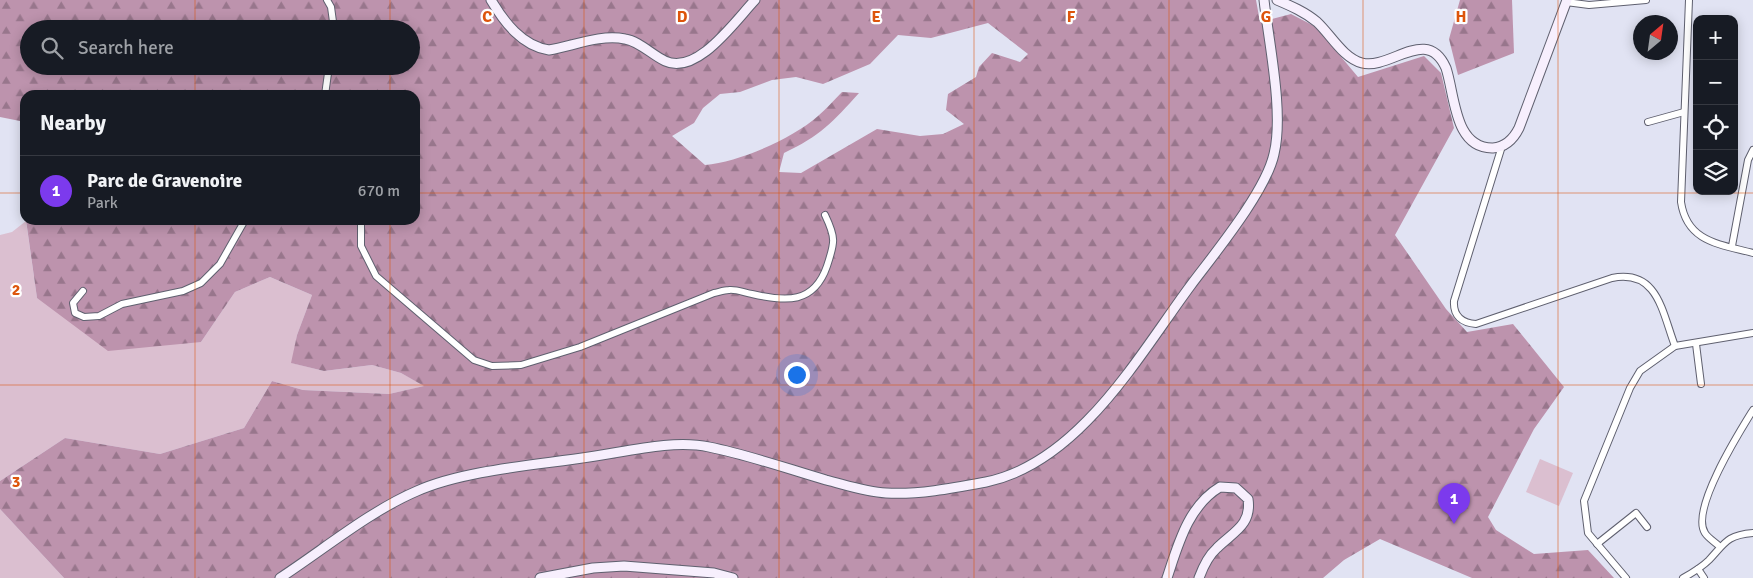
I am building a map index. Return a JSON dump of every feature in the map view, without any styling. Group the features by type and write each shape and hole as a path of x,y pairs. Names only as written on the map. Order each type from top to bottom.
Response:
{"street":[{"path":"327,0 331,7 333,20"},
{"path":"491,0 520,37 541,49 549,50 599,40 624,38 665,61 678,64 691,62 706,52 755,0"},
{"path":"280,578 389,505 413,492 443,481 679,444 707,446 848,486 886,493 907,493 979,483 999,479 1028,467 1081,426 1111,394 1204,268 1252,200 1269,171 1275,153 1278,128 1264,0"},
{"path":"1277,0 1312,18 1348,55 1357,61 1378,64 1416,49 1435,54 1442,59 1465,134 1470,140 1480,146 1502,146 1511,140 1519,128 1566,1 1589,5 1646,0"},
{"path":"1689,0 1681,202 1684,217 1694,232 1708,242 1732,246 1753,253"},
{"path":"326,90 328,75"},
{"path":"1648,122 1684,112"},
{"path":"1502,146 1454,301 1454,309 1458,317 1465,323 1476,324 1612,278 1630,276 1647,282 1654,292 1676,346"},
{"path":"1732,246 1748,160 1753,150"},
{"path":"360,225 362,246 376,276 474,360 492,366 521,365 580,347 714,293 731,290 788,299 806,296 822,278 834,243 834,233 825,215"},
{"path":"83,291 73,303 75,313 84,317 99,316 122,304 182,291 201,283 220,264 242,225"},
{"path":"1626,578 1588,533 1584,501 1630,388 1640,371 1676,346 1753,333"},
{"path":"1696,344 1701,384"},
{"path":"1719,546 1705,533 1702,524 1705,505 1711,486 1735,439 1753,410"},
{"path":"1167,578 1181,536 1202,502 1220,487 1236,488 1248,498 1249,514 1245,522 1210,556 1199,578"},
{"path":"1597,544 1636,513 1647,527"},
{"path":"1683,578 1698,569 1719,546 1732,537 1753,534"},
{"path":"540,578 593,568 624,566 714,573 734,578"},
{"path":"1698,569 1704,578"}],"shaded area":[{"path":"21,225 27,225 37,298 201,342 235,292 270,277 312,295 297,335 292,363 324,371 372,365 401,373 425,386 389,394 303,390 272,381 244,428 160,454 65,438 0,481 0,235 12,232"},
{"path":"1540,459 1573,473 1559,506 1526,492"},
{"path":"0,509 64,578 0,578"}],"green space":[{"path":"0,0 1256,0 1260,22 1291,14 1316,27 1358,77 1424,56 1441,73 1454,128 1395,235 1446,309 1467,332 1513,324 1564,387 1534,429 1488,517 1496,530 1534,554 1588,550 1614,578 1472,578 1380,539 1344,560 1323,578 64,578 0,509 0,481 65,438 160,454 244,428 272,381 303,390 389,394 424,386 401,373 372,365 324,371 291,363 297,335 312,295 270,277 235,292 201,342 108,351 37,298 27,225 420,225 420,90 20,90 20,121 0,117","holes":["988,23 1028,54 1020,62 992,53 979,67 976,77 948,94 946,110 964,124 943,134 920,136 877,129 801,173 779,172 784,153 817,134 859,93 842,92 818,116 794,133 764,148 719,163 705,165 672,136 694,123 703,108 720,94 740,92 772,80 796,77 823,84 870,64 898,35 931,38"]},
{"path":"1460,0 1512,0 1514,53 1458,75 1449,39"}],"place":[{"name":"Parc de Gravenoire","path":"1454,524"}]}
